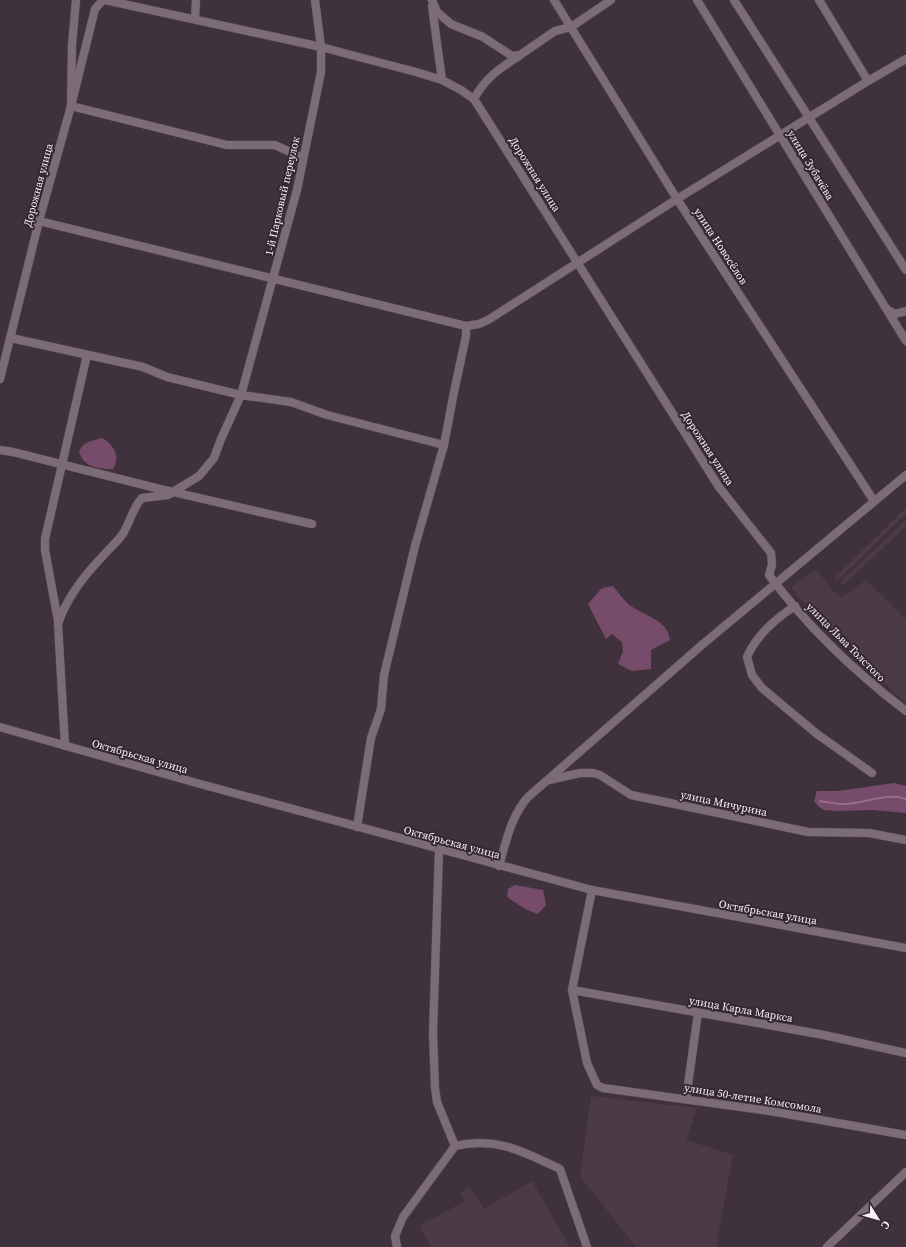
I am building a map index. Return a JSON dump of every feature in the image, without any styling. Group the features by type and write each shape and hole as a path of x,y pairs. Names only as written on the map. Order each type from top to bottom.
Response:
{"street":[{"path":"76,0 72,45 71,106 227,145 275,146 303,158"},
{"name":"Дорожная улица","path":"0,379 39,221 71,106 95,9 104,0 321,47 442,80 474,98 718,487 771,553 772,565 769,575 776,584"},
{"path":"195,19 196,0"},
{"name":"1-й Парковый переулок","path":"174,492 199,476 214,458 241,395 297,190 321,72 321,47 315,0"},
{"path":"432,0 437,12 451,24 483,37 512,56 520,55"},
{"path":"432,0 442,80"},
{"name":"улица Новосёлов","path":"554,0 677,199 812,409 874,501"},
{"path":"474,98 482,84 496,70 555,31 571,27 611,0"},
{"name":"улица Зубачёва","path":"697,0 906,341"},
{"path":"734,0 811,118 906,270"},
{"path":"819,0 868,81"},
{"path":"39,221 466,326 478,324 488,320 677,199 906,59"},
{"path":"888,310 895,314 906,311"},
{"path":"357,827 371,738 381,709 384,674 415,546 444,445 466,336 466,326"},
{"path":"11,338 143,367 167,377 241,395 291,402 327,415 444,445"},
{"path":"65,746 58,624 45,550 45,539 87,355"},
{"path":"0,450 312,524"},
{"path":"500,866 512,823 517,811 528,797 703,644 906,475"},
{"path":"58,624 63,608 71,595 99,559 121,536 137,504 142,498 150,496 163,496 174,492"},
{"name":"улица Льва Толстого","path":"776,584 795,606 875,688 906,711"},
{"path":"795,606 780,615 752,645 747,657 752,675 762,688 817,734 872,773"},
{"name":"Октябрьская улица","path":"0,727 438,850 592,890 906,948"},
{"name":"улица Мичурина","path":"545,782 560,776 593,773 600,775 631,795 639,797 808,832 869,833 906,840"},
{"path":"438,850 433,1033 434,1088 437,1102 455,1146"},
{"path":"572,990 592,890"},
{"name":"улица Карла Маркса","path":"572,990 824,1035 906,1053"},
{"name":"улица 50-летие Комсомола","path":"572,990 587,1062 597,1085 603,1088 770,1111 906,1135"},
{"path":"686,1099 698,1013"},
{"path":"397,1247 395,1236 403,1217 455,1146 468,1143 491,1143 513,1147 560,1169 587,1247"},
{"path":"826,1247 906,1172"}],"shaded area":[{"path":"102,438 110,444 115,452 116,460 113,469 96,468 87,464 79,451 86,443"},
{"path":"906,508 906,514 837,581 834,578"},
{"path":"906,520 906,526 844,585 840,582"},
{"path":"816,569 832,590 842,597 866,580 906,619 906,703 829,631 791,588"},
{"path":"613,586 627,603 659,622 668,633 670,640 651,650 651,669 632,671 618,664 623,651 622,642 612,634 606,639 588,604 602,588"},
{"path":"894,783 906,786 906,813 873,810 824,810 814,801 817,791 838,791"},
{"path":"515,885 543,890 546,905 538,914 525,909 507,897 508,889"},
{"path":"591,1096 697,1108 686,1140 733,1155 716,1247 636,1247 580,1176"},
{"path":"532,1181 570,1247 431,1247 419,1226 465,1201 460,1193 470,1187 484,1209"}],"waterway":[{"path":"820,801 845,804 891,797 906,799"}]}
